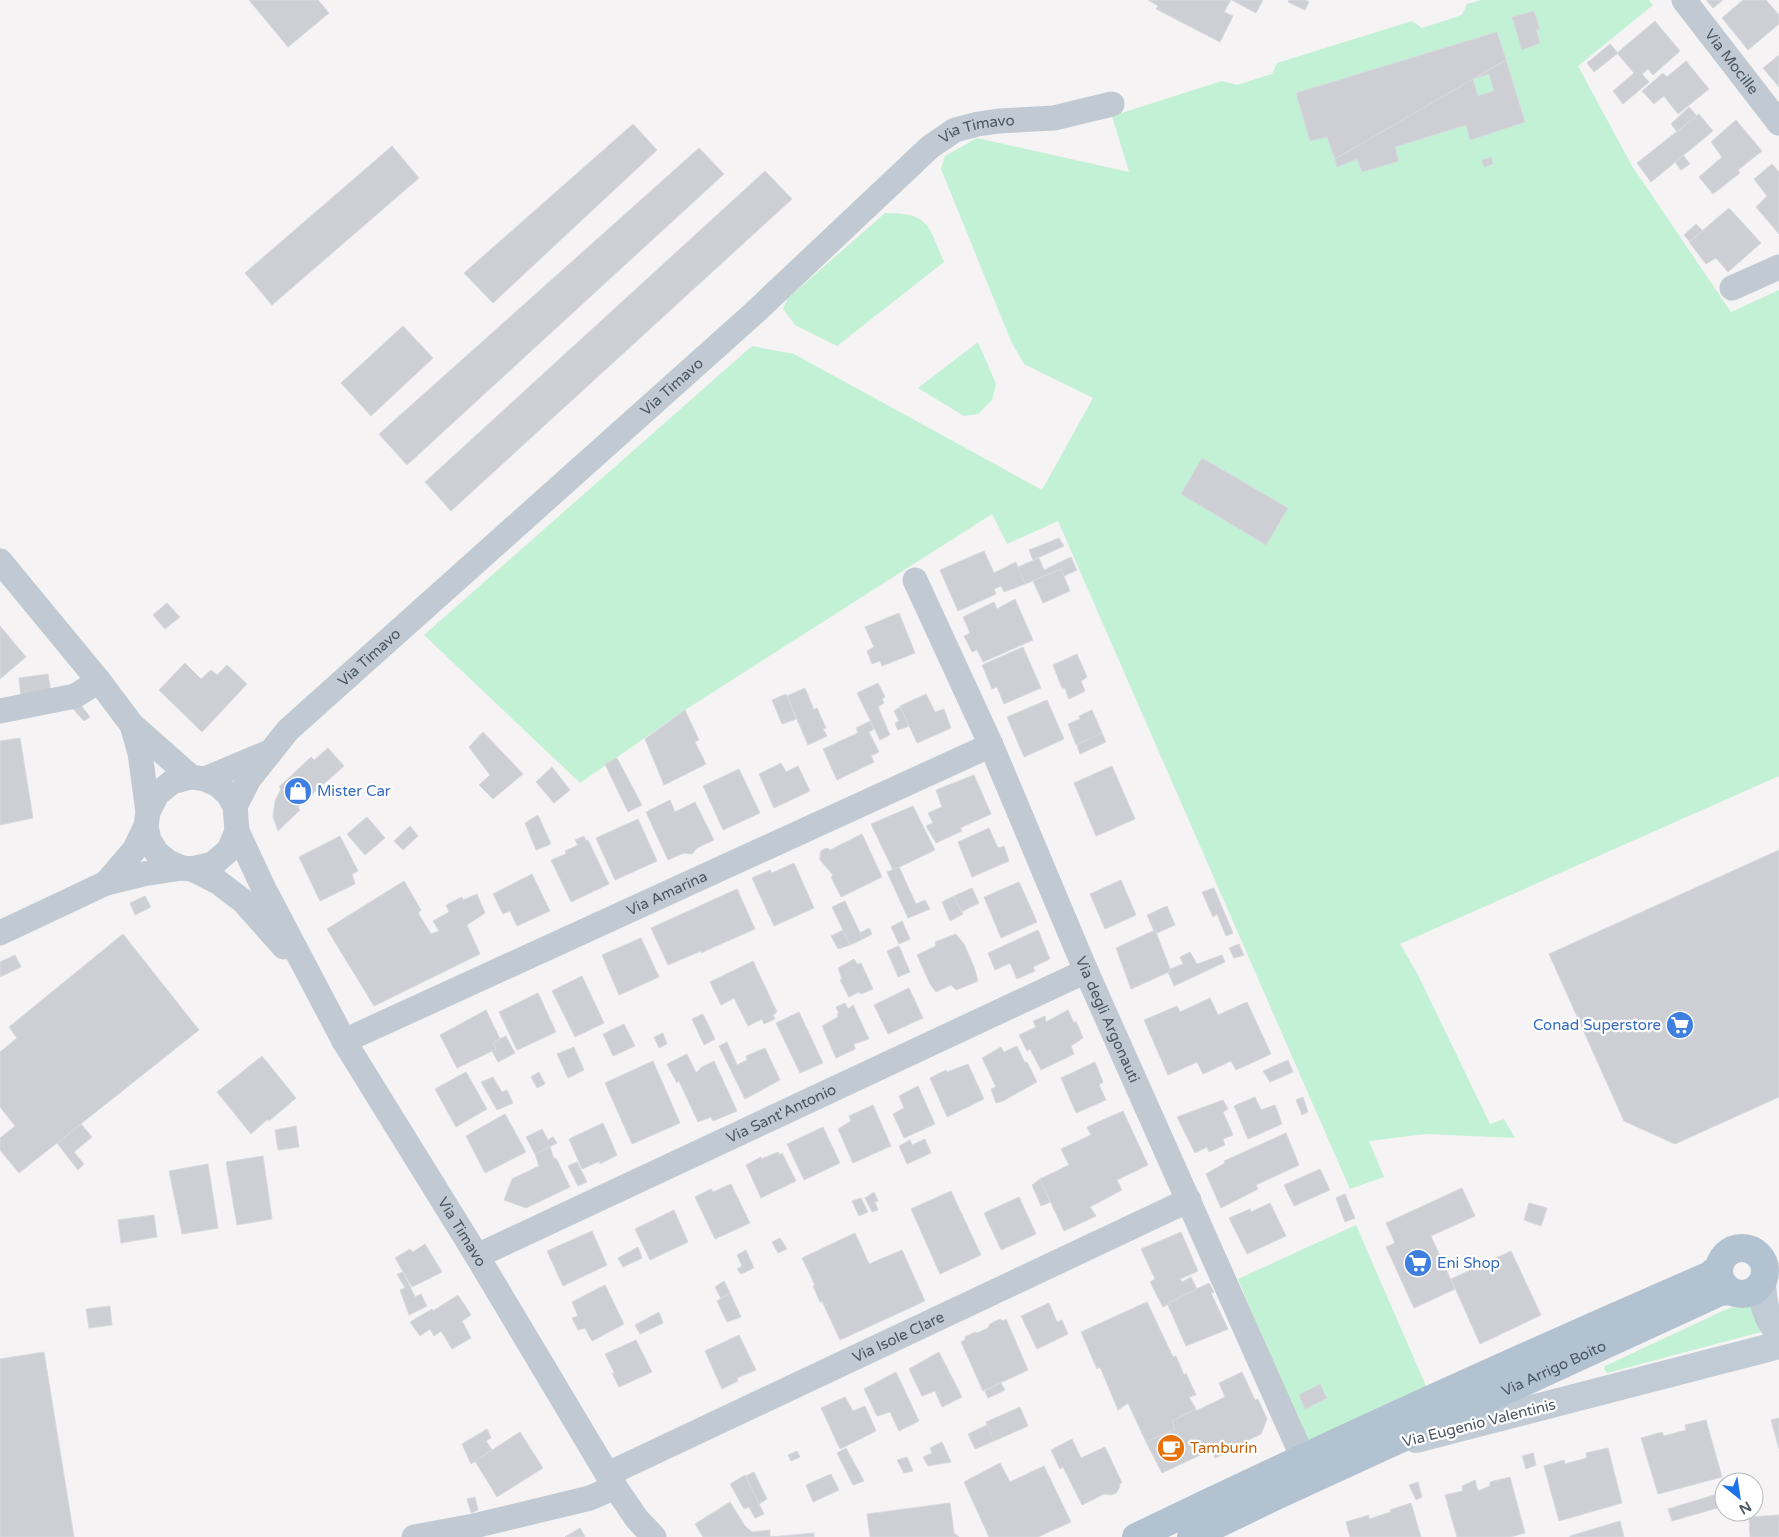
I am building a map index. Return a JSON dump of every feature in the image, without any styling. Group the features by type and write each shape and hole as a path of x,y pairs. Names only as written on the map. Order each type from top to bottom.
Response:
{"main road":[{"path":"1779,1242 1764,1249 1763,1298 1766,1315 1779,1332"},
{"path":"1744,1248 1765,1268 1756,1290 1748,1294 1739,1294 1724,1280 1721,1260 1727,1253 1735,1249 1744,1248"},
{"name":"Via Arrigo Boito","path":"1374,1438 1710,1275 1724,1280"},
{"name":"Via Eugenio Valentinis","path":"1136,1537 1303,1458 1374,1438 1779,1344"},
{"name":"Via Eugenio Valentinis","path":"1191,1537 1374,1438"}],"street":[{"name":"Via Mocille","path":"1684,0 1779,124"},
{"name":"Via Timavo","path":"235,806 249,779 288,730 754,314 930,147 955,130 978,124 1054,118 1112,104"},
{"path":"1732,288 1779,268"},
{"name":"Via Timavo","path":"0,561 99,681 132,725 164,755 198,778 218,785 228,794 235,806 237,831 263,887 344,1041 645,1531"},
{"name":"Via degli Argonauti","path":"915,580 991,745 1086,971 1303,1458"},
{"path":"0,711 75,696 99,681"},
{"name":"Via Timavo","path":"132,725 140,754 150,840 157,853 168,862 218,882 243,901 311,977"},
{"name":"Via Amarina","path":"344,1041 991,745"},
{"path":"106,883 136,849 157,794 172,782 198,778 269,752"},
{"path":"0,933 106,883 144,874 213,864 229,850 237,831"},
{"name":"Via Sant'Antonio","path":"477,1256 1086,971"},
{"name":"Via Isole Clare","path":"612,1480 1189,1200"},
{"path":"414,1537 474,1526 590,1498 612,1480"}],"green space":[{"path":"1481,0 1649,0 1653,5 1578,66 1632,166 1731,312 1779,290 1779,776 1400,944 1418,975 1490,1124 1504,1119 1515,1138 1426,1134 1369,1141 1384,1177 1350,1189 1058,521 1007,544 992,514 685,710 580,783 424,635 752,346 794,354 1042,490 1093,398 1024,364 1011,341 941,169 945,156 977,138 1129,172 1112,116 1222,81 1237,85 1272,74 1277,63 1412,21 1422,28 1462,15 1467,4"},
{"path":"885,213 911,215 919,219 930,230 944,262 837,346 795,325 783,309 788,298"},
{"path":"978,342 996,384 992,400 978,414 964,416 918,388"},
{"path":"1356,1225 1426,1386 1306,1443 1238,1279"},
{"path":"1751,1304 1754,1318 1761,1332 1607,1373 1604,1369 1605,1366 1727,1309"}],"building":[{"path":"249,0 318,0 329,13 288,47"},
{"path":"1148,0 1231,0 1224,12 1233,16 1220,42 1156,9 1158,6"},
{"path":"1232,0 1263,0 1256,13"},
{"path":"1289,0 1306,0 1309,2 1305,10 1288,2"},
{"path":"1706,0 1723,0 1713,8"},
{"path":"1743,0 1766,0 1779,15 1779,24 1748,50 1722,18"},
{"path":"1534,11 1540,29 1536,30 1540,43 1522,50 1512,17"},
{"path":"1655,21 1680,51 1653,75 1648,69 1642,74 1649,82 1623,104 1613,91 1634,73 1617,53"},
{"path":"1497,32 1506,60 1335,159 1327,137 1310,141 1296,93"},
{"path":"1610,44 1618,53 1594,72 1587,63"},
{"path":"1779,55 1779,87 1763,68"},
{"path":"1506,60 1525,122 1470,140 1466,125 1395,147 1399,161 1362,172 1357,159 1337,167 1335,159 1473,79","holes":["1489,74 1494,91 1478,96 1473,79"]},
{"path":"1686,61 1709,89 1678,114 1664,96 1654,104 1642,91 1663,73 1667,77"},
{"path":"1689,107 1697,116 1677,132 1671,124"},
{"path":"1699,114 1713,131 1651,182 1637,163"},
{"path":"1736,120 1762,151 1738,170 1740,173 1713,194 1699,177 1722,157 1711,142"},
{"path":"633,124 657,150 493,303 464,273"},
{"path":"392,146 419,178 272,305 245,273"},
{"path":"699,148 724,174 407,465 379,434"},
{"path":"1683,155 1690,164 1681,170 1675,162"},
{"path":"1491,157 1493,164 1484,167 1482,160"},
{"path":"1772,164 1779,172 1779,234 1756,207 1767,196 1754,179"},
{"path":"765,171 792,199 451,511 425,482"},
{"path":"1729,208 1761,243 1728,272 1716,258 1706,264 1689,242"},
{"path":"1696,224 1703,231 1690,242 1684,235"},
{"path":"403,326 433,358 371,416 341,383"},
{"path":"1202,458 1288,508 1266,545 1181,494"},
{"path":"1059,538 1064,546 1033,560 1029,550"},
{"path":"984,551 994,573 1016,562 1025,584 1004,592 1001,586 994,589 996,594 958,611 940,570"},
{"path":"1071,557 1077,570 1064,576 1061,569 1025,584 1018,567 1039,558 1044,570"},
{"path":"1061,569 1070,591 1043,603 1033,581"},
{"path":"1015,599 1033,640 983,662 977,650 972,652 964,636 970,633 963,617 994,602 997,609"},
{"path":"167,603 180,617 165,629 153,615"},
{"path":"899,613 915,653 882,666 880,661 872,664 867,651 874,647 865,627"},
{"path":"0,626 26,657 0,679"},
{"path":"1023,647 1041,688 1004,704 997,687 992,689 982,665"},
{"path":"1077,654 1087,677 1081,681 1085,691 1069,699 1065,688 1062,688 1053,665"},
{"path":"185,663 201,679 211,670 217,675 227,665 247,684 202,732 159,690"},
{"path":"48,674 51,692 21,697 19,678"},
{"path":"878,683 885,697 882,699 884,703 878,707 890,735 880,740 857,693"},
{"path":"805,688 814,710 817,708 826,728 823,729 827,736 808,745 787,696"},
{"path":"786,694 796,719 782,724 772,700"},
{"path":"926,694 935,712 944,709 951,728 917,743 900,706"},
{"path":"1047,700 1064,739 1024,757 1007,717"},
{"path":"80,704 90,717 84,721 73,709"},
{"path":"900,707 909,726 898,730 895,723 899,721 894,711"},
{"path":"685,710 699,740 695,742 706,764 664,785 645,739"},
{"path":"1092,710 1102,733 1076,745 1068,724 1080,719 1079,716"},
{"path":"870,721 874,729 869,732 879,752 871,756 874,762 837,780 823,749 858,733 856,728"},
{"path":"483,732 523,774 493,799 479,785 490,775 469,747"},
{"path":"1102,733 1106,742 1080,754 1077,745"},
{"path":"20,738 33,818 0,825 0,741"},
{"name":"Mister Car","path":"328,748 344,766 298,807 300,810 278,831 273,817 275,801 281,789 279,787 311,757 314,760"},
{"path":"617,758 642,805 628,812 605,764"},
{"path":"781,763 786,772 798,766 810,791 774,808 759,774"},
{"path":"1112,766 1135,819 1096,836 1074,783"},
{"path":"552,767 570,790 554,803 536,782"},
{"path":"739,769 760,813 723,830 703,786"},
{"path":"974,775 991,814 960,828 962,831 936,843 926,826 933,823 928,813 942,807 936,790"},
{"path":"670,800 675,812 695,802 714,840 697,848 692,854 684,853 668,860 646,812"},
{"path":"913,806 935,850 893,870 871,824"},
{"path":"538,815 551,844 536,850 525,823"},
{"path":"367,817 385,838 365,855 347,834"},
{"path":"638,819 657,861 615,880 596,838"},
{"path":"410,826 418,836 403,850 394,841"},
{"path":"989,828 998,848 1004,846 1009,861 972,877 958,842"},
{"path":"862,834 882,877 841,897 831,877 833,875 820,860 821,851 828,848 830,850"},
{"path":"340,836 358,871 352,874 355,884 320,901 299,857"},
{"path":"584,836 586,841 588,840 609,884 571,902 551,860 566,854 565,851 578,845 575,840"},
{"name":"Conad Superstore","path":"1779,850 1779,1097 1675,1144 1624,1121 1549,954"},
{"path":"794,863 814,908 774,926 752,878 770,870 772,873"},
{"path":"899,867 916,904 925,900 930,909 908,918 887,872"},
{"path":"532,874 550,911 517,926 510,911 503,914 493,894"},
{"path":"1121,880 1136,915 1105,929 1090,894"},
{"path":"404,881 421,910 418,913 431,934 439,931 433,921 449,912 446,905 462,897 463,900 477,894 485,913 467,925 480,954 374,1006 327,929"},
{"path":"1019,882 1037,922 1001,938 984,897"},
{"path":"972,888 979,903 961,912 954,896"},
{"path":"1214,888 1233,933 1226,936 1217,914 1213,917 1202,892"},
{"path":"737,889 755,929 702,953 701,951 668,965 651,928"},
{"path":"145,896 151,907 135,915 130,903"},
{"path":"954,896 963,914 950,921 942,902"},
{"path":"845,901 863,939 850,945 832,907"},
{"path":"1167,906 1175,925 1157,933 1154,931 1147,915"},
{"path":"902,921 910,939 899,944 891,927"},
{"path":"869,928 872,934 863,939 860,933"},
{"path":"843,930 850,945 838,949 831,936"},
{"path":"1038,930 1050,959 1033,967 1035,971 1017,979 1010,963 995,970 988,953"},
{"path":"1155,930 1171,971 1131,989 1116,948"},
{"path":"123,934 199,1030 19,1173 0,1150 0,1138 15,1126 0,1107 0,1052 17,1038 9,1027"},
{"path":"956,934 964,944 978,981 956,990 951,985 936,992 930,984 917,955 936,946 935,942"},
{"path":"641,938 659,977 619,995 602,955"},
{"path":"1239,944 1244,955 1234,958 1229,948"},
{"path":"899,946 910,972 898,977 887,951"},
{"path":"1190,952 1197,964 1222,955 1225,962 1174,986 1168,972 1171,971 1170,969 1183,964 1180,957"},
{"path":"15,955 21,967 0,977 0,962"},
{"path":"854,959 857,964 861,963 873,989 861,994 859,992 849,997 840,980 842,979 838,968"},
{"path":"753,961 777,1012 773,1015 775,1019 764,1024 762,1019 748,1026 734,998 721,1005 710,982"},
{"path":"582,976 604,1023 575,1037 552,991"},
{"path":"909,988 923,1018 888,1034 874,1005"},
{"path":"538,993 556,1032 517,1050 499,1012"},
{"path":"1210,998 1218,1015 1247,1002 1271,1054 1236,1070 1231,1061 1203,1074 1197,1062 1168,1075 1144,1020 1177,1006 1180,1012"},
{"path":"845,1003 848,1009 853,1005 869,1039 854,1044 855,1049 836,1058 822,1026 838,1017 837,1014 839,1013 836,1007"},
{"path":"486,1010 500,1039 493,1042 496,1049 457,1068 440,1035"},
{"path":"1068,1010 1074,1023 1076,1021 1083,1038 1071,1046 1074,1054 1041,1070 1030,1049 1027,1051 1019,1035 1036,1027 1033,1021 1045,1016 1046,1022"},
{"path":"799,1012 823,1063 800,1073 776,1023"},
{"path":"703,1014 715,1039 704,1045 692,1019"},
{"path":"624,1024 635,1046 613,1056 603,1034"},
{"path":"663,1033 667,1044 659,1048 654,1037"},
{"path":"506,1036 515,1053 498,1062 492,1051 496,1049 493,1042"},
{"path":"727,1042 737,1065 747,1060 746,1056 765,1048 780,1080 745,1099 719,1046"},
{"path":"1017,1046 1037,1082 996,1103 991,1089 996,1087 982,1058 1001,1047 1004,1052"},
{"path":"574,1047 584,1070 568,1078 557,1054"},
{"path":"687,1054 696,1073 702,1067 714,1061 737,1111 713,1121 711,1117 698,1122 679,1081 677,1083 667,1064"},
{"path":"262,1056 296,1098 251,1134 217,1092"},
{"path":"1288,1060 1293,1072 1270,1082 1263,1071"},
{"path":"653,1061 680,1123 632,1144 605,1083"},
{"path":"1095,1062 1103,1082 1099,1085 1106,1100 1076,1113 1061,1078"},
{"path":"968,1064 984,1099 947,1117 930,1078 946,1070 947,1072"},
{"path":"466,1072 487,1109 456,1127 435,1089"},
{"path":"539,1072 545,1084 537,1088 531,1077"},
{"path":"493,1077 502,1092 507,1090 513,1103 497,1110 481,1082"},
{"path":"918,1086 935,1124 904,1138 893,1114 904,1108 899,1096"},
{"path":"1255,1097 1261,1110 1275,1105 1282,1124 1248,1139 1234,1106"},
{"path":"1303,1097 1308,1112 1302,1115 1296,1100"},
{"path":"1223,1100 1228,1109 1223,1112 1233,1135 1223,1139 1225,1145 1209,1152 1207,1147 1195,1153 1177,1117"},
{"path":"873,1105 891,1146 853,1163 838,1129 851,1121 849,1116"},
{"path":"1123,1111 1148,1165 1117,1180 1122,1190 1090,1207 1096,1216 1064,1231 1040,1179 1069,1165 1061,1149 1091,1135 1087,1127"},
{"path":"505,1114 526,1152 485,1173 466,1136"},
{"path":"603,1123 617,1155 600,1164 600,1161 582,1169 569,1139"},
{"path":"81,1124 92,1137 74,1152 84,1164 78,1170 57,1143"},
{"path":"296,1126 299,1147 278,1150 275,1130"},
{"path":"823,1127 840,1163 804,1180 787,1144"},
{"path":"542,1129 548,1140 553,1137 557,1143 535,1154 526,1137"},
{"path":"1286,1133 1299,1165 1256,1185 1258,1189 1221,1208 1206,1174 1225,1163 1224,1161"},
{"path":"925,1139 931,1153 907,1164 899,1146 910,1140 912,1145"},
{"path":"550,1147 554,1159 556,1158 570,1187 526,1208 504,1200 512,1179 539,1166 535,1154"},
{"path":"778,1152 780,1155 782,1153 796,1181 761,1198 746,1165 761,1157 761,1159"},
{"path":"263,1156 272,1219 237,1225 226,1162"},
{"path":"577,1162 587,1182 578,1186 568,1166"},
{"path":"208,1164 218,1228 182,1234 169,1171"},
{"path":"1320,1169 1330,1190 1294,1206 1284,1185"},
{"path":"1040,1179 1050,1202 1041,1206 1032,1185"},
{"path":"731,1184 750,1223 715,1239 695,1197 711,1189 713,1192"},
{"name":"Eni Shop","path":"1462,1188 1475,1216 1431,1236 1455,1289 1414,1308 1386,1247 1395,1243 1386,1223"},
{"path":"951,1191 981,1255 940,1274 911,1209"},
{"path":"874,1192 878,1201 875,1202 878,1210 872,1212 865,1198"},
{"path":"1345,1194 1355,1218 1345,1222 1336,1198"},
{"path":"1019,1197 1036,1234 1001,1250 984,1213"},
{"path":"861,1198 868,1212 859,1216 852,1201"},
{"path":"1270,1203 1286,1236 1247,1254 1229,1218 1250,1209 1251,1212"},
{"path":"1529,1203 1547,1208 1541,1226 1524,1220"},
{"path":"674,1210 688,1242 650,1260 635,1229"},
{"path":"154,1215 157,1237 121,1243 118,1220"},
{"path":"592,1231 607,1265 563,1286 547,1251"},
{"path":"1181,1232 1198,1271 1180,1279 1182,1282 1191,1277 1197,1289 1163,1307 1150,1282 1155,1279 1141,1249"},
{"path":"855,1233 869,1264 902,1250 925,1301 840,1340 822,1301 820,1302 813,1286 815,1285 802,1258"},
{"path":"780,1238 787,1249 778,1253 772,1242"},
{"path":"425,1244 442,1272 412,1287 395,1258 410,1249 413,1252"},
{"path":"638,1247 642,1258 623,1267 618,1258"},
{"path":"746,1250 754,1268 741,1274 737,1269 742,1266 737,1255"},
{"path":"1511,1251 1541,1315 1480,1344 1451,1279"},
{"path":"403,1272 415,1297 421,1294 427,1306 409,1315 400,1290 405,1288 397,1274"},
{"path":"724,1281 730,1293 721,1298 715,1287"},
{"path":"1209,1283 1214,1292 1211,1293 1228,1329 1186,1346 1167,1303"},
{"path":"605,1285 624,1324 592,1341 585,1328 578,1330 572,1318 578,1316 572,1302"},
{"path":"730,1293 741,1317 727,1322 717,1301"},
{"path":"458,1295 471,1315 462,1321 471,1338 452,1349 441,1331 434,1336 430,1329 420,1336 410,1322 432,1309 433,1311"},
{"path":"1147,1302 1173,1357 1176,1356 1184,1375 1186,1373 1196,1395 1189,1397 1196,1409 1172,1421 1175,1429 1146,1442 1128,1403 1118,1410 1100,1367 1097,1369 1081,1332"},
{"path":"1049,1303 1057,1322 1062,1320 1068,1334 1037,1349 1021,1316"},
{"path":"110,1306 112,1325 89,1328 86,1309"},
{"path":"659,1312 663,1323 640,1334 635,1325"},
{"path":"1000,1319 1003,1321 1006,1319 1028,1370 983,1391 961,1342 965,1340 965,1337 988,1328 990,1324"},
{"path":"739,1335 756,1370 737,1378 738,1381 722,1389 705,1351"},
{"path":"636,1340 652,1372 619,1387 605,1354"},
{"path":"44,1352 74,1537 0,1537 0,1359"},
{"path":"939,1352 962,1397 942,1407 935,1391 922,1396 909,1369"},
{"path":"896,1372 919,1421 899,1431 890,1412 877,1416 864,1389"},
{"path":"1242,1372 1255,1400 1258,1399 1267,1419 1261,1434 1244,1442 1245,1445 1215,1458 1211,1450 1162,1473 1146,1442 1175,1429 1172,1421 1225,1397 1219,1383"},
{"path":"1001,1383 1005,1390 988,1398 985,1391"},
{"path":"1320,1384 1327,1398 1305,1409 1299,1395"},
{"path":"845,1397 853,1411 865,1406 876,1431 840,1449 821,1408"},
{"path":"1020,1407 1028,1426 994,1441 986,1422"},
{"path":"1779,1418 1779,1449 1771,1420"},
{"path":"1706,1420 1721,1472 1714,1472 1714,1479 1658,1494 1641,1438 1662,1432 1664,1436 1686,1430 1685,1425"},
{"path":"987,1425 994,1441 975,1449 968,1434"},
{"path":"487,1429 491,1438 486,1441 492,1450 471,1464 462,1444"},
{"path":"520,1432 543,1468 497,1497 475,1461"},
{"path":"1072,1439 1081,1458 1105,1447 1122,1483 1119,1484 1120,1487 1116,1493 1111,1495 1104,1494 1082,1505 1063,1467 1060,1469 1051,1450"},
{"path":"942,1442 951,1462 928,1466 923,1457 932,1453 930,1448"},
{"path":"846,1448 864,1481 853,1485 837,1453"},
{"path":"1608,1448 1622,1503 1559,1521 1544,1466 1564,1460 1565,1464 1587,1458 1586,1453"},
{"path":"797,1451 800,1457 791,1461 788,1455"},
{"path":"1533,1453 1536,1465 1526,1469 1522,1456"},
{"path":"907,1457 913,1471 904,1473 897,1460"},
{"path":"1000,1463 1010,1482 1044,1466 1071,1522 1038,1537 989,1537 964,1482"},
{"path":"754,1472 767,1499 759,1504 746,1476"},
{"path":"831,1474 839,1490 813,1502 806,1485"},
{"path":"745,1475 764,1514 755,1518 749,1507 744,1509 730,1484"},
{"path":"1510,1477 1525,1533 1510,1537 1457,1537 1445,1495 1463,1491 1462,1486 1475,1480 1478,1491 1490,1486 1490,1482"},
{"path":"1418,1482 1422,1497 1416,1500 1409,1485"},
{"path":"1714,1495 1714,1509 1672,1521 1668,1509"},
{"path":"475,1497 478,1510 471,1513 467,1499"},
{"path":"730,1502 745,1526 752,1532 770,1530 770,1537 703,1537 695,1524"},
{"path":"950,1503 954,1533 959,1537 870,1537 867,1514"},
{"path":"1411,1503 1421,1537 1350,1537 1346,1522 1369,1515 1369,1519"},
{"path":"1779,1515 1779,1537 1750,1537 1749,1522 1764,1522 1764,1516"},
{"path":"1620,1521 1624,1537 1570,1537 1570,1536"},
{"path":"580,1528 585,1537 565,1537"},
{"path":"814,1533 814,1537 770,1537"}],"place":[{"name":"Mister Car","path":"298,791"},
{"name":"Conad Superstore","path":"1680,1025"},
{"name":"Eni Shop","path":"1418,1263"},
{"name":"Tamburin","path":"1171,1448"}]}
